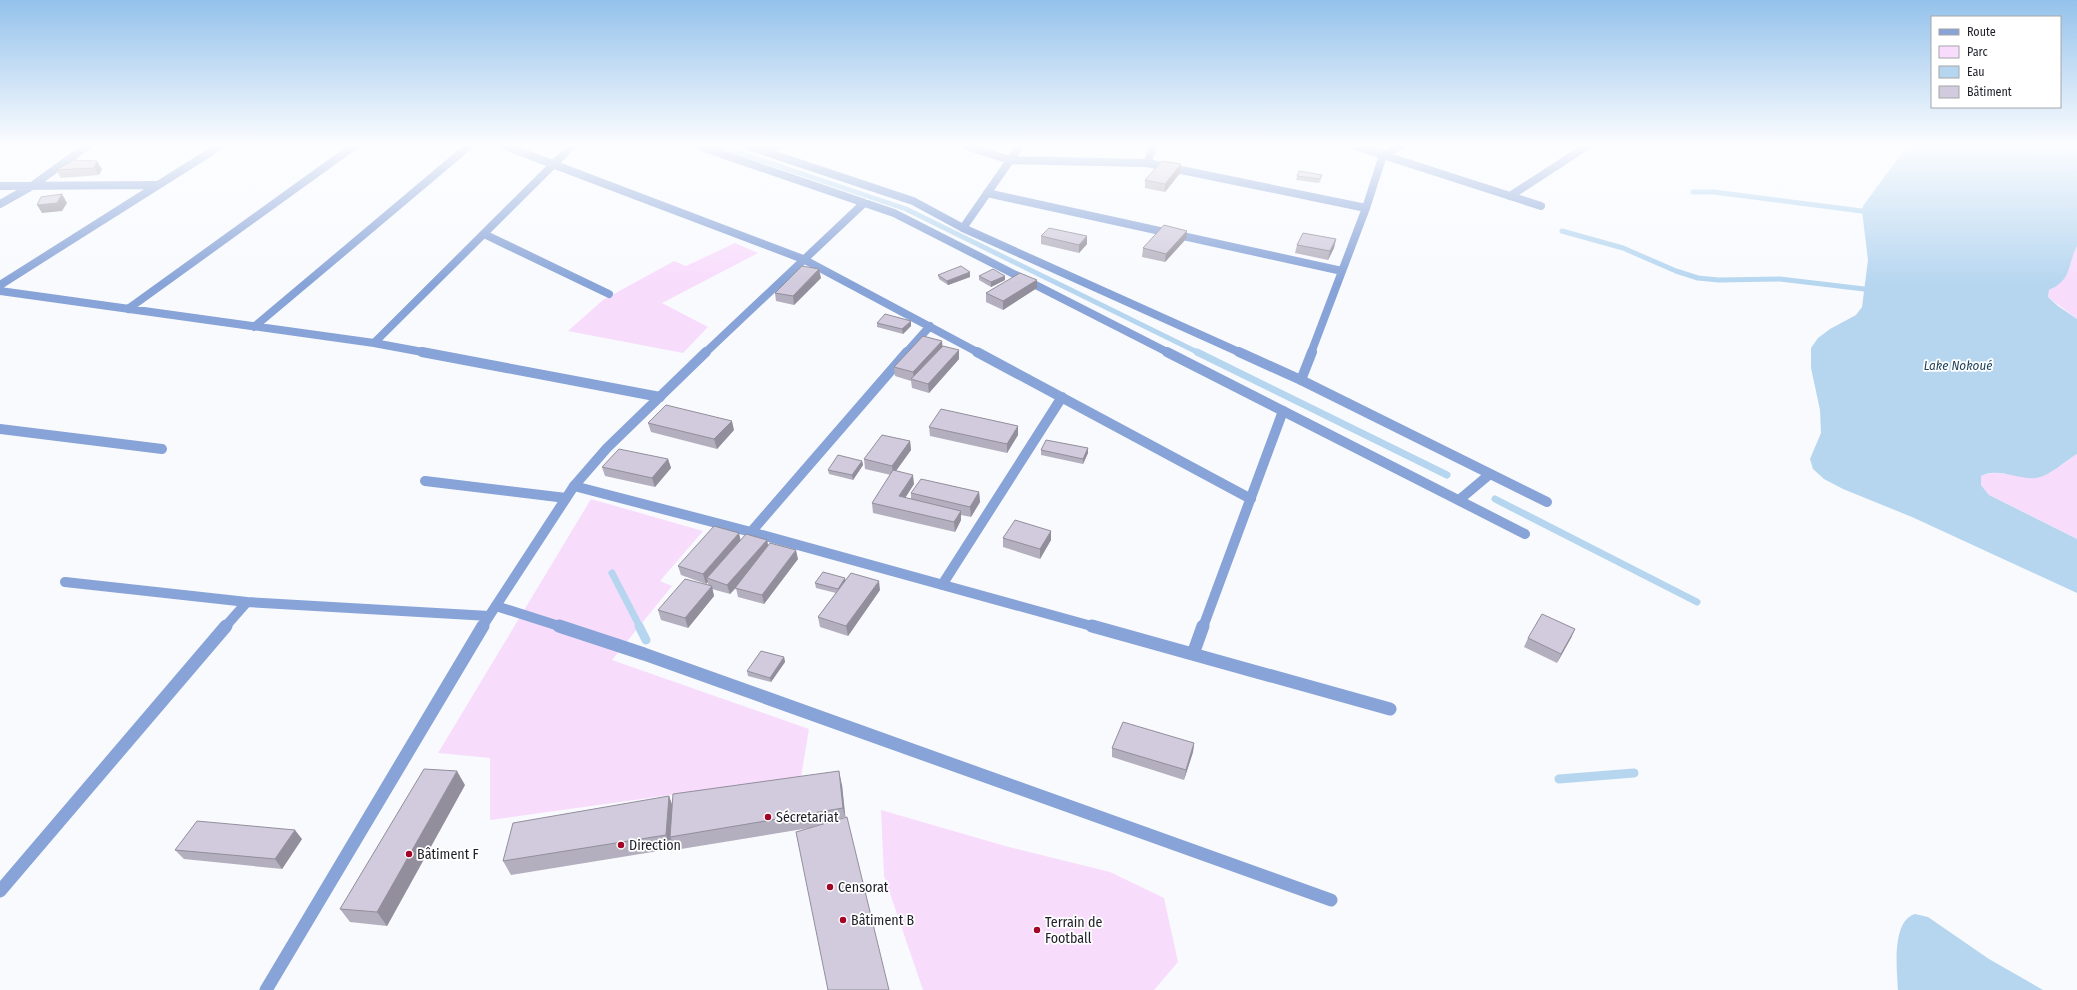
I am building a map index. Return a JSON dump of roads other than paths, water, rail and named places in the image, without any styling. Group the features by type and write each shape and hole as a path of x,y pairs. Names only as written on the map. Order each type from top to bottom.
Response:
{"street":[{"path":"0,204 21,192"},
{"path":"0,285 146,192"},
{"path":"128,309 290,192"},
{"path":"254,327 413,192"},
{"path":"374,343 526,192"},
{"path":"628,192 803,259 1251,498"},
{"path":"833,192 894,213 1525,534"},
{"path":"887,192 913,201 963,228 1301,380 1547,502"},
{"path":"1289,192 1366,208"},
{"path":"1301,380 1371,192"},
{"path":"1498,192 1541,206"},
{"path":"1510,196 1516,192"},
{"path":"963,228 987,193 1342,271"},
{"path":"266,990 493,611 574,486 608,448 660,397 803,259 864,203"},
{"path":"484,234 609,294"},
{"path":"0,291 374,343 660,397"},
{"path":"751,532 930,326"},
{"path":"942,585 1062,397"},
{"path":"1193,654 1283,411"},
{"path":"0,430 162,449"},
{"path":"1459,500 1490,474"},
{"path":"425,481 566,498"},
{"path":"574,486 751,532 1390,709"},
{"path":"65,582 247,602 493,611 644,654 1331,900"},
{"path":"0,891 247,602"}],"water":[{"name":"Lake Nokoué","path":"1873,192 2077,192 2077,246 2068,272 2062,282 2049,290 2048,297 2077,319 2077,454 2041,477 2029,478 1994,473 1981,476 1981,485 1989,495 2077,539 2077,593 1912,517 1843,489 1824,479 1813,469 1810,459 1821,433 1820,410 1811,368 1811,348 1818,338 1830,329 1856,315 1862,307 1868,260 1862,211 1863,206"},
{"path":"1915,914 1928,917 1989,959 2043,990 1898,990 1897,947 1899,936 1902,926 1907,918"}],"waterway":[{"path":"856,192 906,209 1199,353"},
{"path":"1716,192 1862,211"},
{"path":"1562,231 1623,248 1676,271 1698,278 1719,280 1780,279 1864,289"},
{"path":"1197,352 1447,475"},
{"path":"1495,499 1697,602"},
{"path":"612,573 640,627"},
{"path":"639,626 646,640"},
{"path":"1559,779 1634,773"}],"place":[{"name":"Sécretariat","path":"768,817"},
{"name":"Direction","path":"621,845"},
{"name":"Bâtiment F","path":"409,854"},
{"name":"Censorat","path":"830,887"},
{"name":"Bâtiment B","path":"843,920"},
{"name":"Terrain de Football","path":"1037,930"}]}
